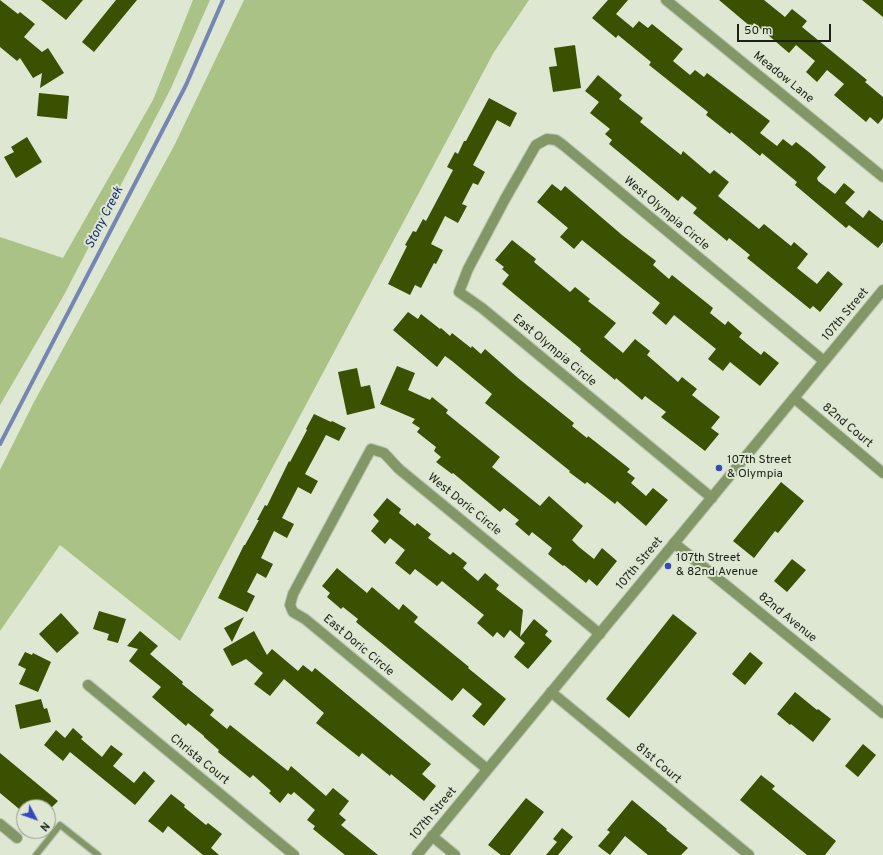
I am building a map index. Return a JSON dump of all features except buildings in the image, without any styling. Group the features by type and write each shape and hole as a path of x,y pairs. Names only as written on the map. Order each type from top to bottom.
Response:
{"street":[{"name":"Meadow Lane","path":"666,0 883,177"},
{"name":"West Olympia Circle","path":"505,200 536,145 548,139 556,140 824,361"},
{"name":"East Olympia Circle","path":"505,200 468,269 459,292 482,308 712,498"},
{"name":"107th Street","path":"417,855 883,290"},
{"name":"82nd Court","path":"794,398 883,473"},
{"name":"West Doric Circle","path":"334,516 370,449 384,453 399,469 600,634"},
{"name":"East Doric Circle","path":"334,516 293,594 290,605 293,612 305,619 487,769"},
{"name":"82nd Avenue","path":"674,543 883,713"},
{"name":"Christa Court","path":"88,685 294,855"},
{"name":"81st Court","path":"551,692 749,855"},
{"path":"0,824 16,837"},
{"path":"432,836 455,855"}],"lane":[{"path":"36,855 60,825 98,855"}],"green space":[{"path":"193,0 210,0 171,88 64,295 0,405 0,237 63,258 153,100"},
{"path":"244,0 529,0 494,52 180,641 60,545 0,631 0,470 34,402 174,146"}],"waterway":[{"name":"Stony Creek","path":"0,444 186,85 223,0"}],"place":[{"name":"107th Street & Olympia","path":"719,468"},
{"name":"107th Street & 82nd Avenue","path":"668,566"}]}
